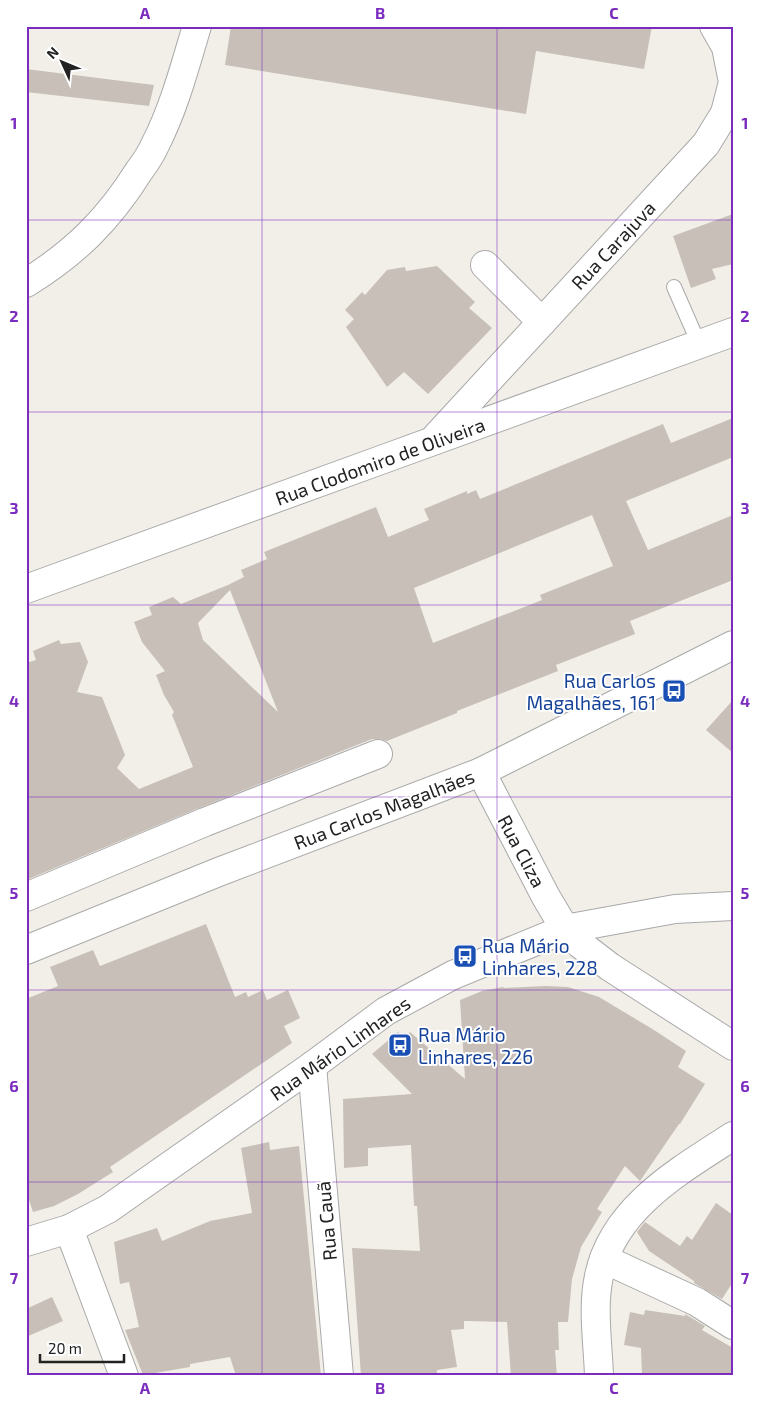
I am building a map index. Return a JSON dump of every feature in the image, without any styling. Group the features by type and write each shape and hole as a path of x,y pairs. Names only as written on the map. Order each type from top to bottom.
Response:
{"street":[{"path":"26,283 53,266 94,231 127,190 155,146 162,131 197,26"},
{"name":"Rua Carajuva","path":"434,440 706,144 725,113 733,82 726,47 714,26"},
{"path":"485,265 542,322"},
{"name":"Rua Clodomiro de Oliveira","path":"26,589 372,465 434,440 733,332"},
{"name":"Rua Carlos Magalhães","path":"26,950 221,872 481,772 733,645"},
{"path":"26,897 205,822 378,754"},
{"name":"Rua Cliza","path":"481,772 546,897 565,929"},
{"name":"Rua Mário Linhares","path":"26,1242 69,1229 108,1209 312,1066 386,1011 453,975 565,929 675,909 733,906"},
{"path":"565,929 580,944 610,967 733,1046"},
{"name":"Rua Cauã","path":"312,1066 339,1376"},
{"path":"599,1376 596,1298 599,1276 607,1250 624,1221 639,1204 682,1169 733,1136"},
{"path":"69,1229 124,1376"},
{"path":"604,1259 697,1302 733,1325"}],"lane":[{"path":"674,287 699,344"}],"building":[{"path":"231,26 652,26 644,69 536,51 526,114 225,65"},
{"path":"26,69 154,85 149,106 26,92"},
{"path":"733,214 733,264 712,269 716,279 691,288 673,236"},
{"path":"437,266 475,302 469,308 492,328 428,394 404,372 387,387 346,327 354,319 345,310 362,292 365,295 387,270 405,267 406,271"},
{"path":"733,418 733,457 626,501 648,550 733,515 733,580 630,621 635,634 556,665 558,671 387,741 372,739 26,880 26,663 36,660 33,651 59,640 61,644 80,642 88,662 77,692 102,697 125,755 117,768 139,789 193,767 172,715 174,712 164,695 156,675 165,671 142,642 134,622 152,615 149,607 173,597 181,604 228,585 244,577 241,570 267,559 264,552 376,507 388,537 429,520 424,509 467,491 467,494 476,490 480,499 663,424 671,443","holes":["592,515 613,566 540,595 542,600 433,643 414,588","230,590 278,712 203,640 198,623"]},
{"path":"733,700 733,753 706,730"},
{"path":"206,924 235,997 246,992 248,997 263,990 267,1000 288,990 300,1018 284,1026 292,1043 110,1167 113,1172 78,1194 54,1206 33,1212 26,1191 26,999 58,986 50,967 93,950 100,966"},
{"path":"503,987 568,987 599,997 654,1030 686,1051 678,1067 705,1084 640,1181 625,1166 597,1209 602,1212 581,1247 572,1279 568,1322 558,1322 559,1350 555,1350 557,1376 511,1376 507,1322 464,1321 464,1329 451,1330 457,1367 437,1370 437,1376 361,1376 352,1248 420,1251 417,1206 414,1206 411,1145 368,1148 368,1166 344,1168 343,1099 412,1094 372,1054 398,1032 406,1038 410,1032 465,1079 460,1000 482,991"},
{"path":"269,1142 270,1150 299,1146 321,1376 236,1376 230,1357 190,1364 190,1367 143,1375 125,1330 139,1327 129,1282 120,1284 114,1242 157,1228 162,1241 210,1221 252,1213 241,1148"},
{"path":"716,1203 733,1215 733,1282 722,1299 694,1283 694,1281 649,1251 637,1232 645,1222 680,1246 687,1236 692,1240"},
{"path":"52,1297 63,1321 26,1337 26,1309"},
{"path":"645,1310 685,1316 685,1314 705,1326 702,1330 733,1348 733,1376 642,1376 641,1348 624,1345 630,1312 644,1315"}],"place":[{"name":"Rua Carlos Magalhães, 161","path":"674,691"},
{"name":"Rua Mário Linhares, 228","path":"465,956"},
{"name":"Rua Mário Linhares, 226","path":"400,1045"}]}
